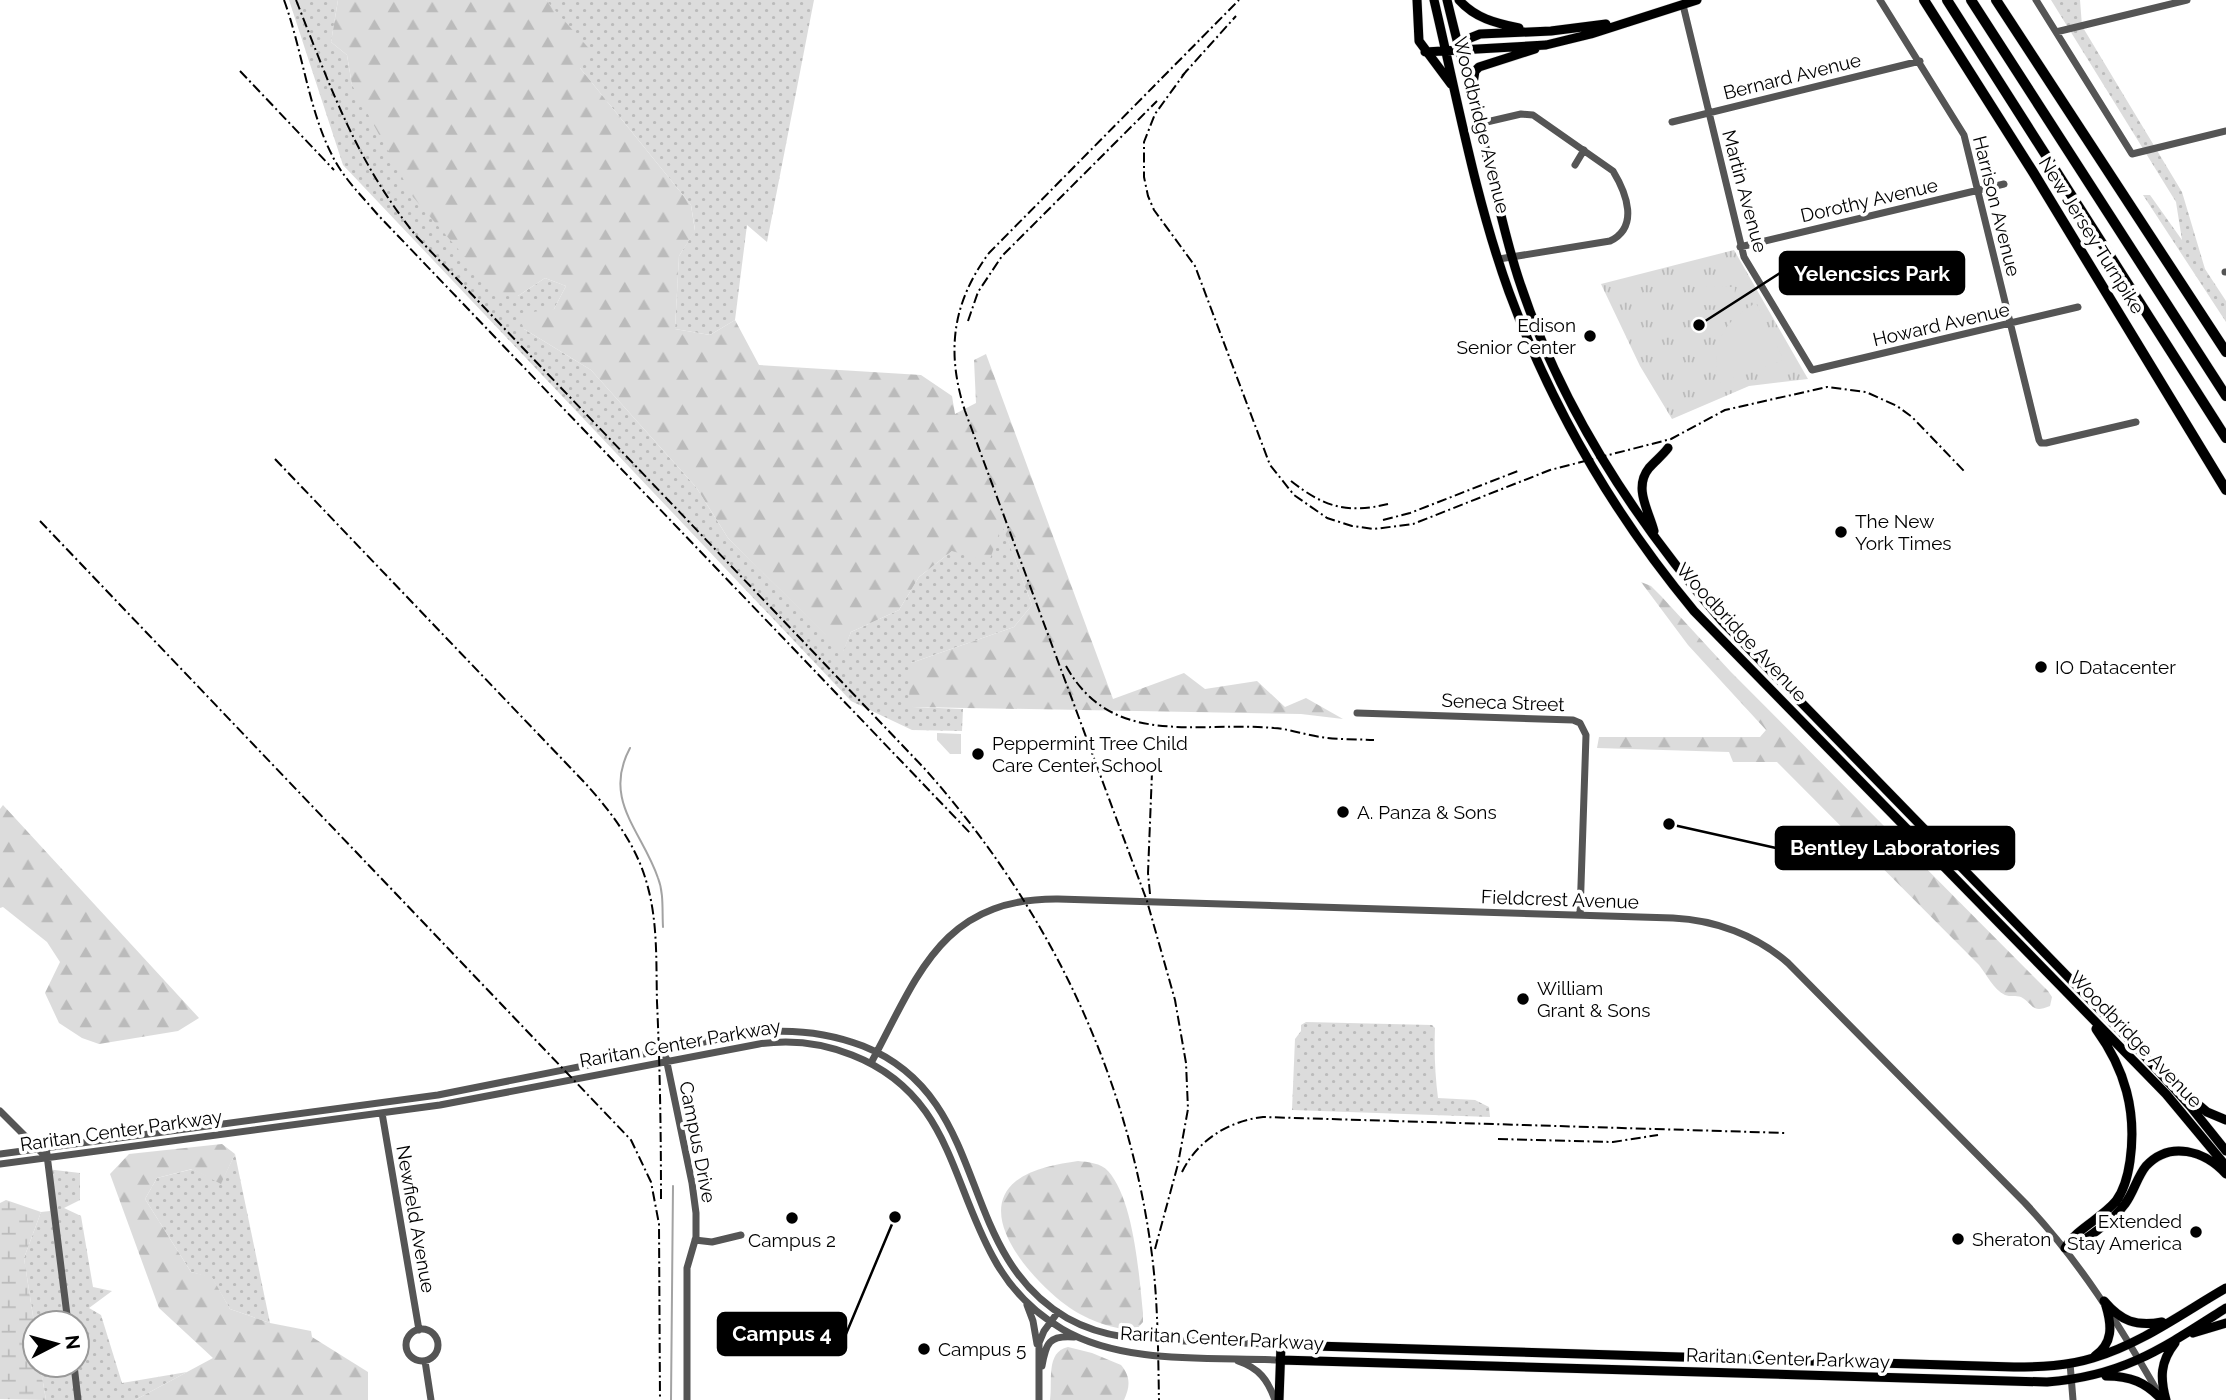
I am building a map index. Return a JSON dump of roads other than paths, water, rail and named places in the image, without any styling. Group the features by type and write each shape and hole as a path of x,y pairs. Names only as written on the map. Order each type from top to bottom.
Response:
{"highway":[{"name":"New Jersey Turnpike","path":"1924,0 2040,184 2226,490"},
{"name":"New Jersey Turnpike","path":"1947,0 2226,438"},
{"name":"New Jersey Turnpike","path":"1970,0 2226,396"},
{"path":"1996,0 2226,352"}],"main road":[{"path":"1417,0 1419,41 1440,66 1455,91"},
{"name":"Woodbridge Avenue","path":"1434,0 1485,216 1509,292 1566,420 1620,512 1656,566 1694,611 2175,1102 2226,1166"},
{"name":"Woodbridge Avenue","path":"1447,0 1499,211 1518,277 1541,338 1596,448 1657,540 1721,621 2142,1053 2183,1097 2226,1151"},
{"path":"1459,0 1474,14 1485,19 1534,31"},
{"path":"1472,96 1472,80 1479,67 1697,0"},
{"path":"1458,49 1470,38 1480,34 1625,22"},
{"path":"1425,51 1546,45"},
{"path":"1657,540 1643,499 1643,482 1648,469 1668,448"},
{"path":"2065,1248 2072,1238 2111,1206 2121,1193 2128,1174 2133,1125 2129,1097 2117,1062 2099,1032 2069,994"},
{"path":"2142,1053 2198,1105 2212,1115 2226,1120"},
{"path":"2065,1248 2081,1242 2118,1212 2129,1199 2144,1170 2163,1155 2181,1151 2199,1154 2213,1161 2226,1174"},
{"name":"Raritan Center Parkway","path":"1281,1345 2014,1367 2091,1359 2130,1343 2226,1288"},
{"path":"2104,1301 2116,1314 2133,1324 2151,1324 2176,1317"},
{"path":"2091,1359 2103,1349 2110,1335 2110,1321 2104,1301"},
{"path":"2163,1400 2161,1367 2168,1352 2179,1338 2226,1308"},
{"path":"2179,1338 2226,1323"},
{"name":"Raritan Center Parkway","path":"1280,1360 2046,1382 2071,1380 2119,1369 2179,1338"},
{"path":"1277,1400 1281,1345"},
{"path":"2087,1377 2131,1378 2148,1386 2163,1400"}],"street":[{"name":"Harrison Avenue","path":"1880,0 1964,135 2039,440 2046,443 2136,422"},
{"path":"2036,0 2132,154 2226,131"},
{"path":"2056,32 2187,0"},
{"name":"Martin Avenue","path":"1684,5 1740,247 1812,370"},
{"name":"Bernard Avenue","path":"1672,122 1920,61"},
{"path":"1478,124 1521,114 1533,115 1607,165 1619,182 1628,212 1629,221 1626,227 1619,237 1610,241 1499,259"},
{"path":"1575,165 1584,150"},
{"name":"Dorothy Avenue","path":"1740,247 2004,184"},
{"name":"Howard Avenue","path":"1812,370 2078,307"},
{"name":"Seneca Street","path":"1357,713 1573,720 1582,725 1586,735 1580,915"},
{"name":"Fieldcrest Avenue","path":"871,1063 921,971 945,939 980,913 1013,901 1058,898 1698,920 1739,933 1773,952 1794,969 2025,1203 2065,1248 2104,1301 2163,1400"},
{"name":"Raritan Center Parkway","path":"0,1154 438,1095 744,1034 787,1031 831,1036 877,1052 912,1077 939,1106 953,1132 1003,1252 1023,1281 1058,1312 1093,1330 1122,1337 1281,1345"},
{"name":"Raritan Center Parkway","path":"0,1164 463,1101 759,1044 789,1041 824,1046 871,1063 907,1090 933,1121 988,1249 1000,1270 1021,1296 1051,1322 1081,1339 1126,1353 1280,1360"},
{"name":"Campus Drive","path":"664,1050 694,1192 695,1240 687,1264 687,1400"},
{"path":"0,1111 47,1158"},
{"name":"Newfield Avenue","path":"383,1113 419,1330"},
{"path":"46,1147 66,1309"},
{"path":"695,1240 712,1242 741,1235"},
{"path":"1021,1296 1032,1316 1038,1355 1040,1400"},
{"path":"1038,1355 1040,1339 1058,1312"},
{"name":"Newfield Avenue","path":"419,1330 430,1332 437,1343 434,1354 425,1361 413,1358 406,1347 409,1336 419,1330"},
{"path":"1039,1391 1049,1343 1058,1337 1081,1339"},
{"path":"1224,1358 1245,1363 1259,1371 1277,1400"},
{"name":"Newfield Avenue","path":"425,1361 431,1400"},
{"path":"2070,1363 2073,1400"},
{"path":"76,1379 78,1400"}],"waterway":[{"path":"630,748 620,784 622,800 660,884 663,927"},
{"path":"671,1400 673,1186"}],"railway":[{"path":"284,0 324,138 336,163 353,186 971,834"},
{"path":"296,0 361,152 377,181 417,237 924,768 967,819 1006,873 1041,929 1072,988 1098,1048 1138,1175 1155,1280 1159,1400"},
{"path":"1155,1249 1178,1164 1188,1109 1186,1063 1175,1000 1147,901 965,411 959,389 954,348 960,309 967,290 989,253 1239,0"},
{"path":"1182,76 1236,16"},
{"path":"1187,70 1155,114 1144,142 1144,177 1148,196 1154,210 1195,266 1270,465 1294,495 1327,518 1374,529 1413,524 1550,470 1671,439 1725,410 1827,387 1866,392 1897,406 1912,417 1964,471"},
{"path":"240,71 334,170"},
{"path":"968,321 978,292 1002,256 1157,101"},
{"path":"275,459 586,784 614,818 637,856 651,898 655,928 661,1201"},
{"path":"1383,520 1410,513 1518,471"},
{"path":"1291,481 1314,497 1336,506 1360,508 1388,504"},
{"path":"40,521 631,1140 651,1182 659,1224 660,1400"},
{"path":"1066,666 1085,692 1107,710 1132,720 1158,726 1274,728 1327,738 1374,740"},
{"path":"1150,894 1148,873 1152,772"},
{"path":"1182,1172 1196,1151 1215,1134 1238,1123 1263,1117 1786,1133"},
{"path":"1498,1139 1613,1142 1658,1135"}],"place":[{"name":"Yelencsics Park","path":"1699,325"},
{"name":"Edison Senior Center","path":"1590,336"},
{"name":"The New York Times","path":"1841,532"},
{"name":"IO Datacenter","path":"2041,667"},
{"name":"Peppermint Tree Child Care Center School","path":"978,754"},
{"name":"A. Panza & Sons","path":"1343,812"},
{"name":"Bentley Laboratories","path":"1669,824"},
{"name":"William Grant & Sons","path":"1523,999"},
{"name":"Campus 4","path":"895,1217"},
{"name":"Campus 2","path":"792,1218"},
{"name":"Extended Stay America","path":"2196,1232"},
{"name":"Sheraton","path":"1958,1239"},
{"name":"Campus 5","path":"924,1349"}]}
